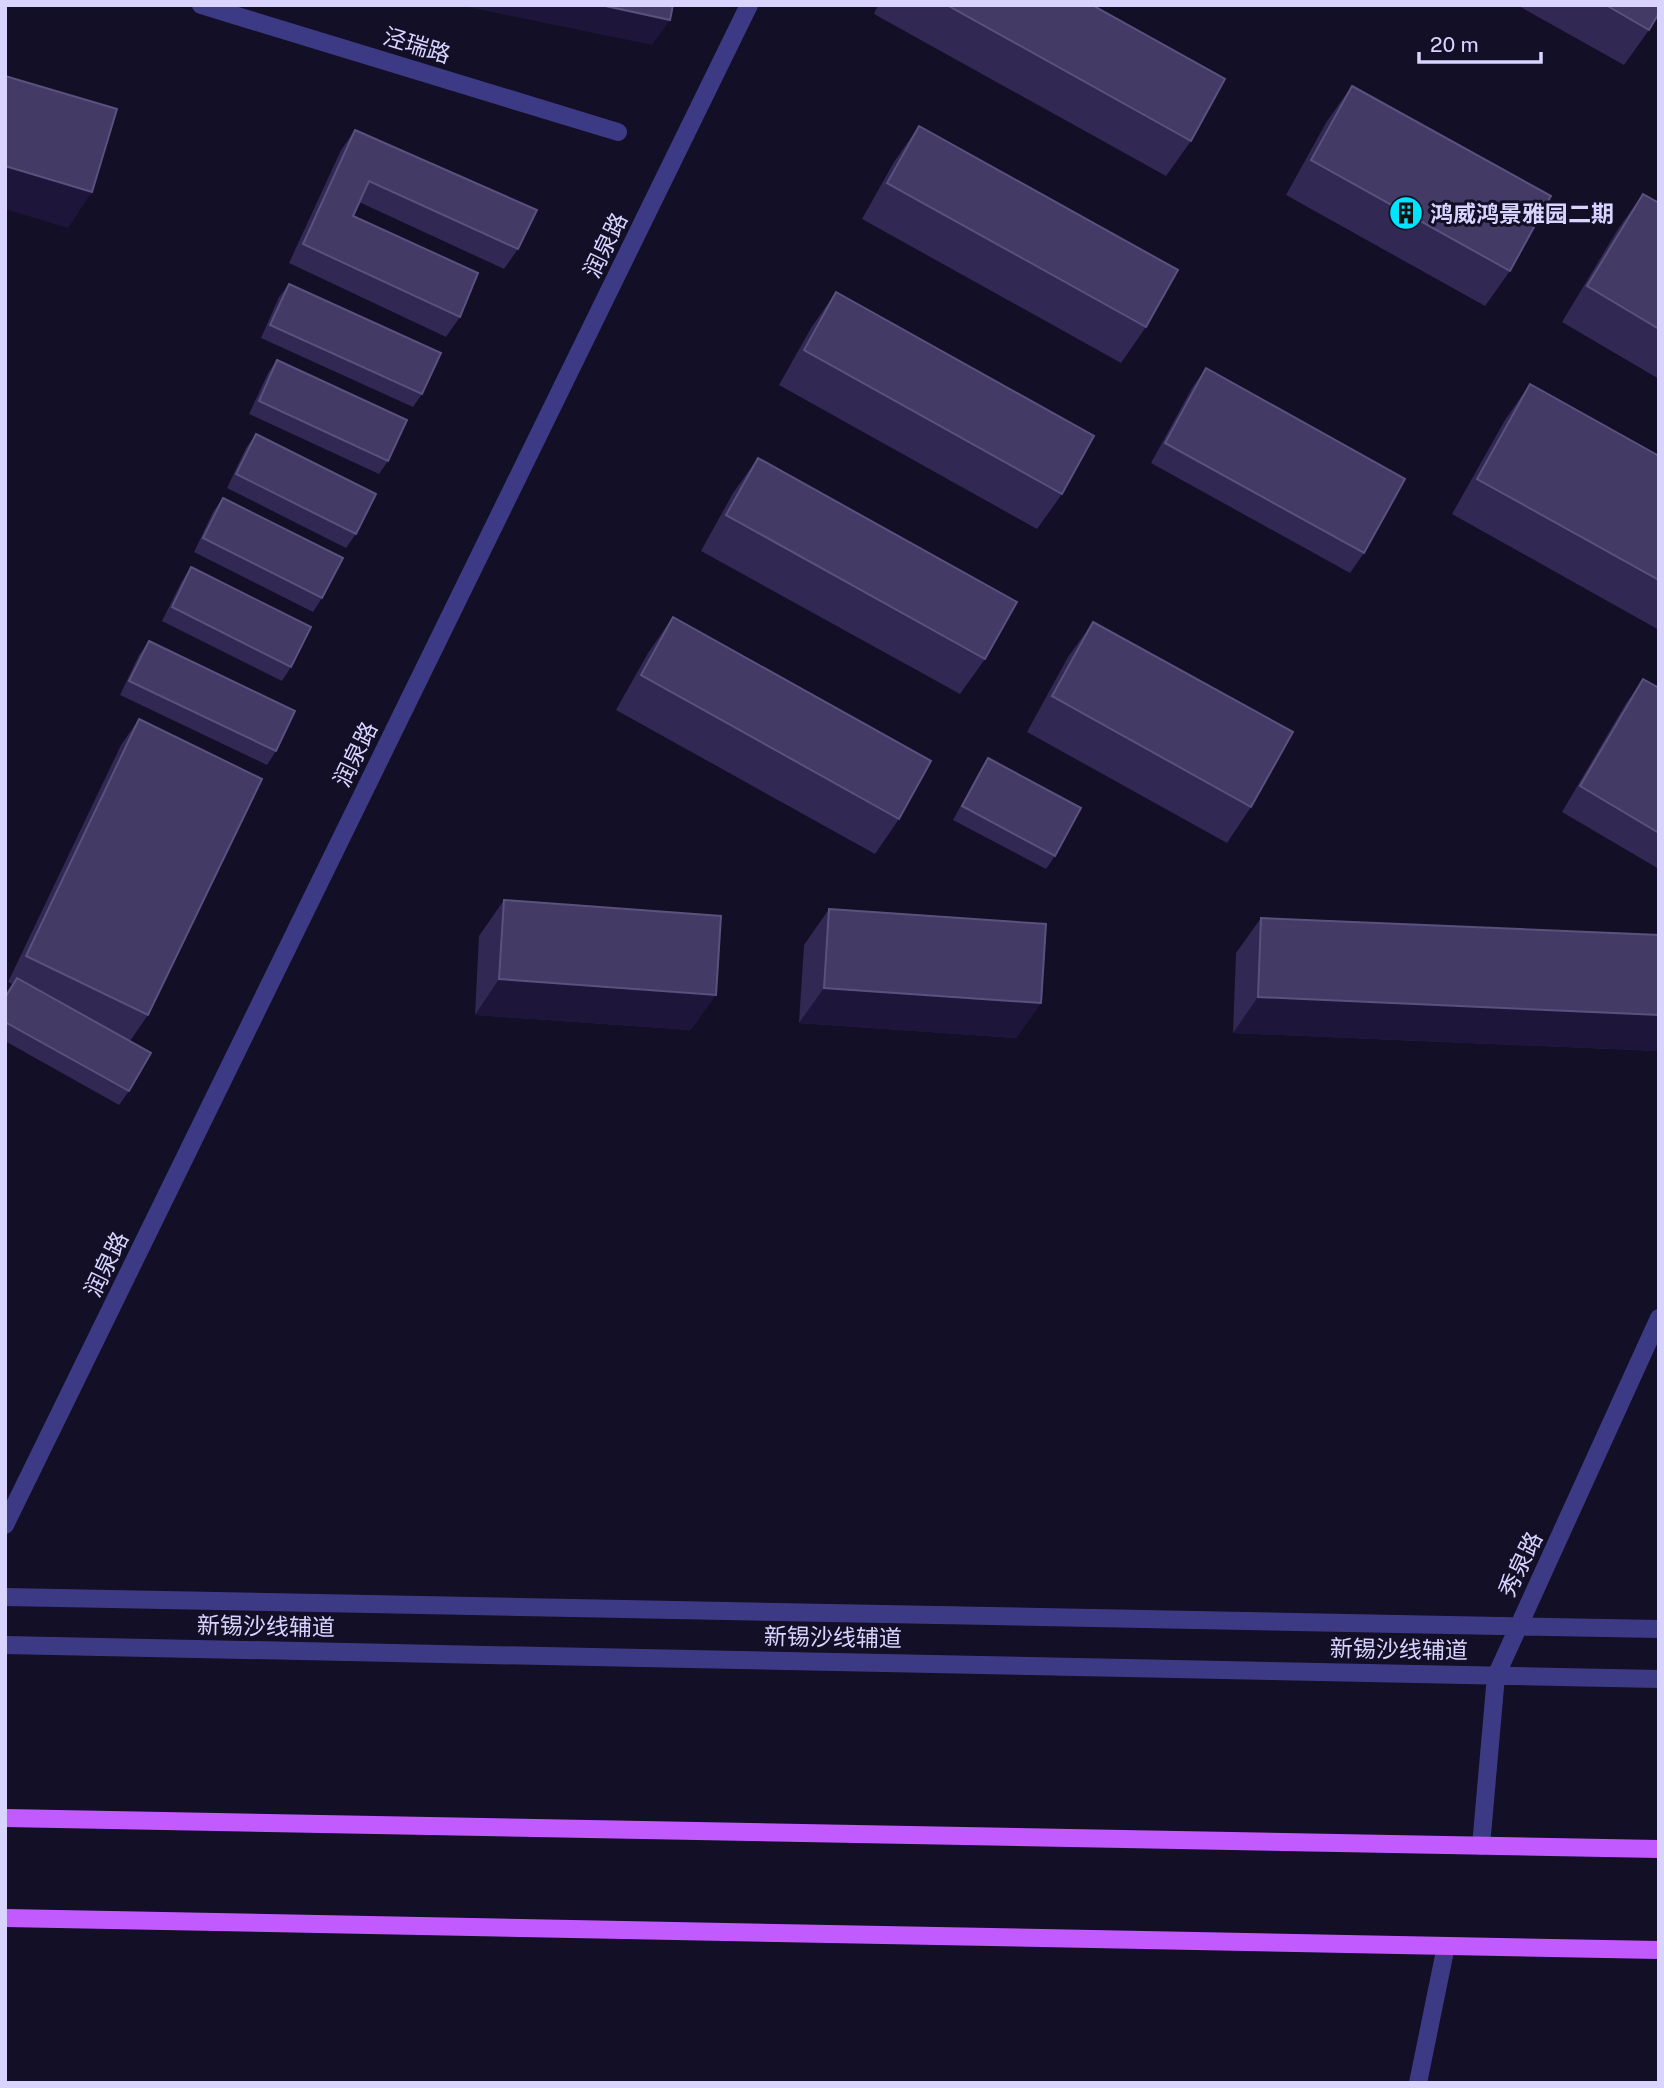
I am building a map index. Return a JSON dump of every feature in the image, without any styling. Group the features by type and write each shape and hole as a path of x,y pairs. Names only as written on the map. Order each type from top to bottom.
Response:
{"main road":[{"path":"5,1818 1659,1849"},
{"path":"5,1919 1659,1950"}],"street":[{"name":"泾瑞路","path":"201,5 618,132"},
{"name":"润泉路","path":"5,1525 749,5"},
{"name":"秀泉路","path":"1480,1846 1496,1676 1516,1626 1542,1577 1659,1318"},
{"name":"新锡沙线辅道","path":"5,1597 1659,1629"},
{"name":"新锡沙线辅道","path":"5,1645 1659,1679"},
{"path":"1418,2083 1446,1946"}],"building":[{"path":"601,5 673,5 670,20"},
{"path":"947,5 1092,5 1225,79 1191,141"},
{"path":"1606,5 1659,5 1659,13 1649,30"},
{"path":"5,76 117,109 92,192 5,166"},
{"path":"1352,86 1551,196 1510,271 1311,160"},
{"path":"919,126 1178,270 1146,327 887,183"},
{"path":"355,130 537,210 518,249 369,181 353,216 478,273 460,317 303,244"},
{"path":"1643,194 1659,203 1659,329 1587,286"},
{"path":"289,284 441,353 422,394 270,325"},
{"path":"836,292 1094,436 1062,494 804,350"},
{"path":"277,360 407,420 388,461 259,401"},
{"path":"1206,368 1405,479 1364,553 1165,443"},
{"path":"1530,384 1659,456 1659,580 1477,479"},
{"path":"256,434 376,494 356,534 236,474"},
{"path":"758,458 1017,602 985,659 726,515"},
{"path":"223,498 343,558 322,598 203,538"},
{"path":"191,567 311,627 291,667 172,607"},
{"path":"673,617 931,761 899,819 641,675"},
{"path":"1093,622 1293,732 1251,807 1052,696"},
{"path":"149,641 295,711 276,751 129,681"},
{"path":"1643,679 1659,688 1659,833 1580,786"},
{"path":"139,719 262,779 148,1015 26,956"},
{"path":"988,758 1081,808 1055,856 962,806"},
{"path":"504,900 721,916 716,995 499,979"},
{"path":"829,909 1046,924 1041,1003 824,988"},
{"path":"1261,918 1659,935 1659,1015 1258,997"},
{"path":"17,978 151,1053 129,1091 5,1022 5,998"}],"place":[{"name":"鸿威鸿景雅园二期","path":"1406,213"}]}
